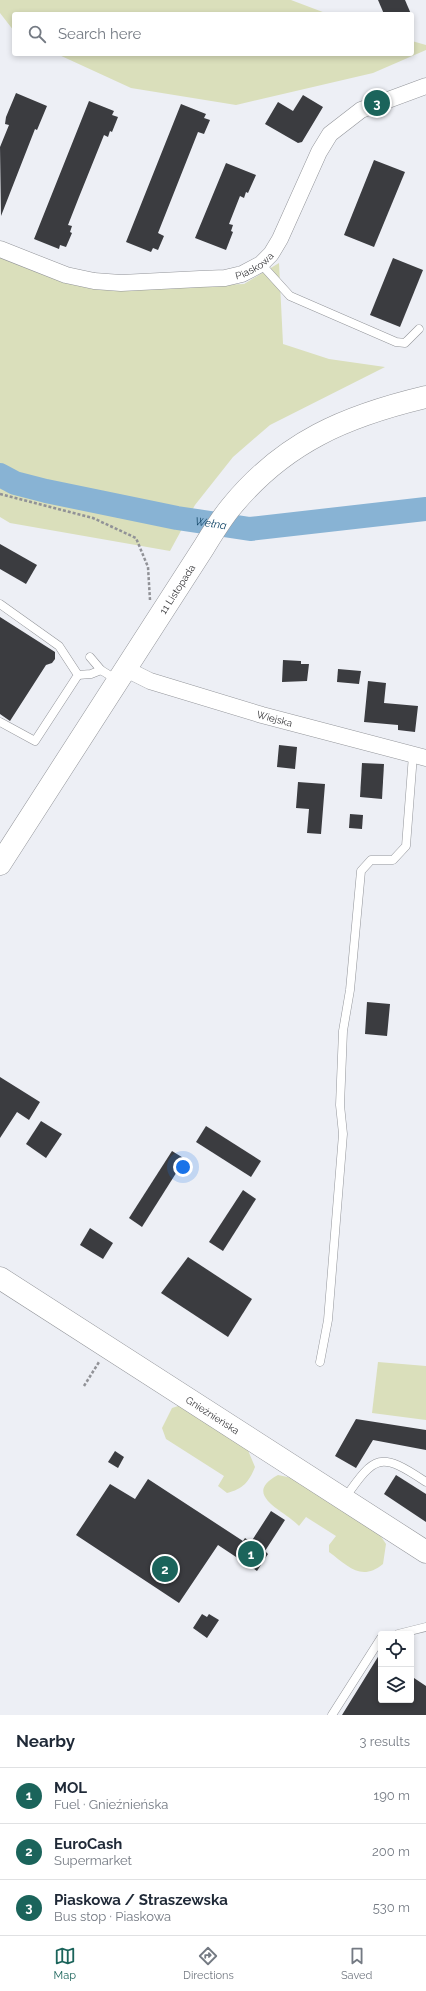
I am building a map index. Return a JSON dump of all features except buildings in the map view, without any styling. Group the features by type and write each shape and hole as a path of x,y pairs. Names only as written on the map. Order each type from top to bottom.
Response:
{"main road":[{"name":"11 Listopada","path":"0,864 115,673 204,547 230,507 270,467 312,437 342,422 373,410 426,396"},
{"name":"Gnieźnieńska","path":"0,1278 426,1552"}],"street":[{"name":"Piaskowa","path":"0,249 46,268 79,279 121,283 225,278 242,274 261,264 271,254 280,239 319,152 330,134 361,110 426,86"},
{"name":"Wiejska","path":"115,673 150,681 340,737 420,756"}],"lane":[{"path":"261,264 290,296 396,342 405,343 419,329"},
{"path":"0,604 59,646 78,675"},
{"path":"90,657 115,673"},
{"path":"78,675 115,673"},
{"path":"0,722 35,742 78,675"},
{"path":"320,1362 328,1320 343,1134 340,1105 343,1066 343,1031 350,990 361,871 371,860 393,860 406,846 420,756"},
{"path":"345,1499 368,1468 377,1462 386,1461 408,1469 426,1482"},
{"path":"410,1631 426,1627"},
{"path":"332,1715 378,1643"}],"path":[{"path":"0,494 93,518 136,538 148,567 150,602"},
{"path":"84,1386 108,1348"}],"green space":[{"path":"0,0 291,0 323,12 12,12 12,28 0,13"},
{"path":"414,42 426,45 426,50 414,55"},
{"path":"61,56 412,56 373,73 236,105 131,88"},
{"path":"0,254 114,289 244,284 279,263 283,344 329,359 385,367 270,425 233,457 195,505 170,551 10,523 0,517"},
{"path":"378,1362 426,1366 426,1420 372,1413"},
{"path":"181,1405 247,1448 255,1467 245,1484 227,1493 218,1486 224,1476 166,1439 162,1428 172,1408"},
{"path":"278,1475 292,1478 380,1535 386,1544 383,1564 368,1572 361,1572 349,1567 329,1552 329,1545 336,1536 306,1517 299,1526 277,1509 269,1502 263,1489 267,1482"}],"waterway":[{"name":"Wełna","path":"0,475 15,483 46,491 177,518 250,529 426,509"}],"place":[{"name":"Piaskowa / Straszewska","path":"377,103"},
{"name":"MOL","path":"251,1554"},
{"name":"EuroCash","path":"165,1569"}]}
